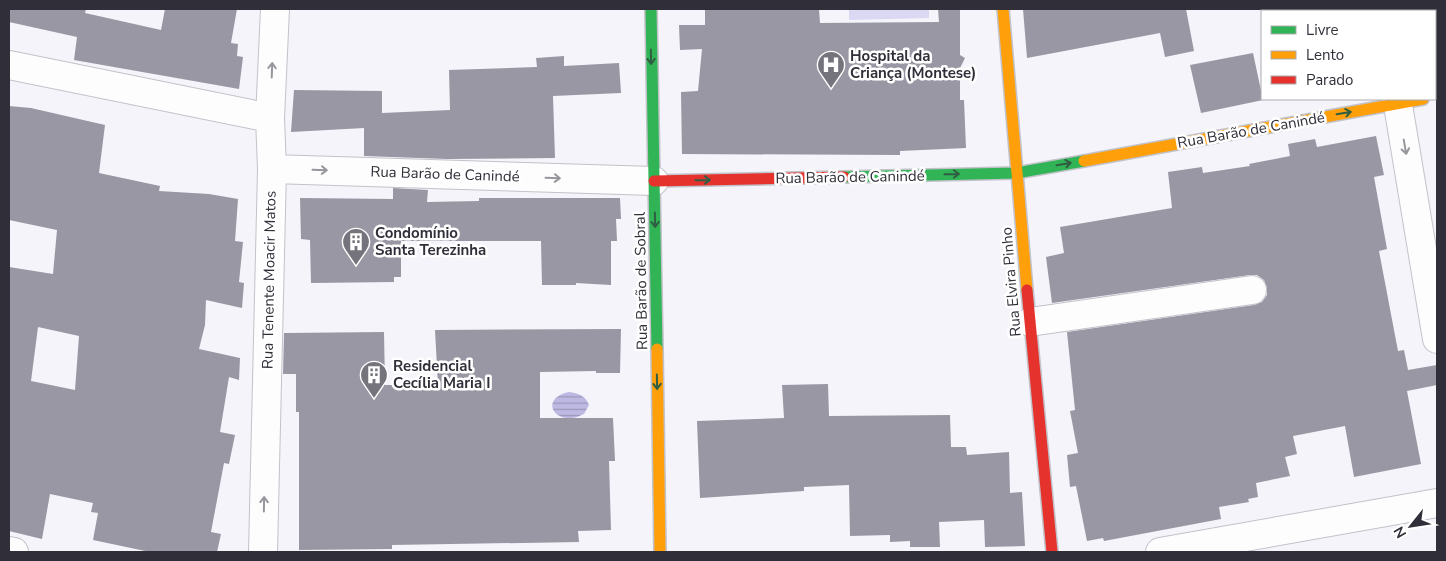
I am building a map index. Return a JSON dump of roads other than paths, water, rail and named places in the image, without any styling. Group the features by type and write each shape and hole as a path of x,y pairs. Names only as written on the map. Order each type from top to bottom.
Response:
{"main road":[{"name":"Rua Barão de Sobral","path":"651,9 660,552"},
{"name":"Rua Elvira Pinho","path":"1003,9 1016,173 1052,552"},
{"name":"Rua Barão de Canindé","path":"654,181 1016,173 1406,100"}],"street":[{"name":"Rua Tenente Moacir Matos","path":"263,552 272,169 270,118 275,9"},
{"path":"9,65 270,118"},
{"path":"1406,100 1437,340"},
{"name":"Rua Barão de Canindé","path":"272,169 654,181"},
{"path":"1030,322 1252,290"},
{"path":"1160,552 1437,504"},
{"path":"9,551 14,552"}],"place":[{"name":"Hospital da Criança (Montese)","path":"831,89"},
{"name":"Condomínio Santa Terezinha","path":"356,266"},
{"name":"Residencial Cecília Maria I","path":"374,399"}]}
